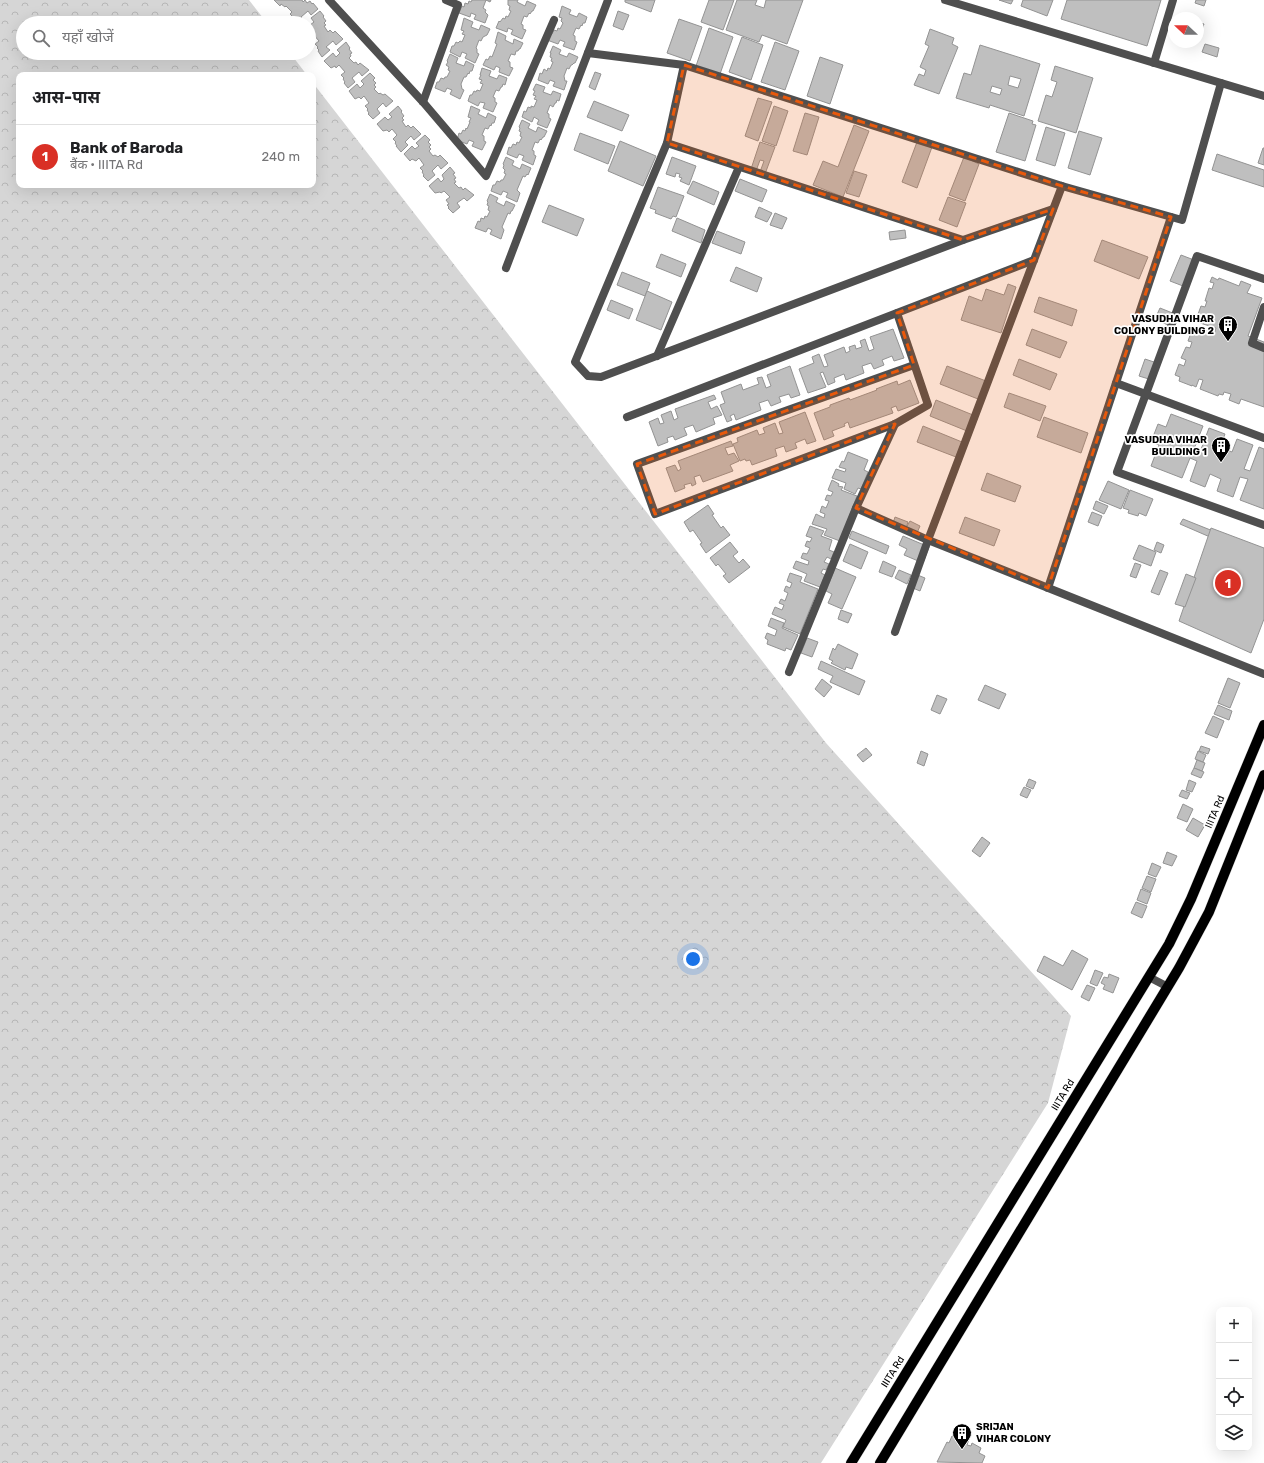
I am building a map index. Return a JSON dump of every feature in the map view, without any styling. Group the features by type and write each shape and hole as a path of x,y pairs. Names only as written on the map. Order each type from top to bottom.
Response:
{"main road":[{"name":"IIITA Rd","path":"851,1463 1170,944 1191,900 1264,725"},
{"path":"880,1463 1168,987 1209,912 1264,775"}],"street":[{"path":"329,0 423,102 486,176 554,20"},
{"path":"423,102 459,2 446,0"},
{"path":"506,268 607,0"},
{"path":"945,0 1264,96"},
{"path":"1154,63 1173,0"},
{"path":"588,53 684,65 1062,186 1182,220 1221,83"},
{"path":"684,65 667,143 575,362 588,376 601,377 963,240 1053,209"},
{"path":"667,143 963,240"},
{"path":"657,356 740,167"},
{"path":"894,632 1062,186"},
{"path":"1048,588 1171,217"},
{"path":"1264,279 1197,256 1117,472 1264,525"},
{"path":"627,417 1034,260"},
{"path":"1264,307 1252,343 1264,348"},
{"path":"897,313 928,405 895,424 655,514 637,464 914,366"},
{"path":"1116,383 1264,438"},
{"path":"788,672 856,508 895,424"},
{"path":"856,508 928,540 1264,674"},
{"path":"1149,976 1168,987"}],"highlighted area":[{"path":"684,65 1062,186 1171,217 1048,588 856,508 895,424 655,514 637,464 914,365 897,313 1034,260 1053,209 963,240 667,143"}],"green space":[{"path":"0,0 249,0 262,16 16,16 16,60 295,60 305,72 16,72 16,188 316,188 316,87 826,743 1071,1016 1048,1103 821,1463 0,1463"}],"building":[{"path":"274,0 302,0 303,2 305,0 307,3 310,1 318,9 311,15 308,11 302,16 292,16 290,14 292,12 286,6 285,7 281,4 280,6"},
{"path":"472,0 486,0 483,8 486,10 485,12 488,15 485,23 474,19 476,15 471,13 470,17 459,13 462,6 464,7 465,3 468,4 469,1 471,2"},
{"path":"508,0 518,0 517,2 525,6 527,1 536,5 527,17 524,16 521,24 523,25 523,29 526,30 522,39 511,34 513,30 508,28 507,32 496,28 499,21 500,22 503,18 505,19 506,16 508,17 511,11 509,10 510,6 508,5"},
{"path":"625,0 655,0 651,12 625,2"},
{"path":"709,0 734,0 723,30 701,22"},
{"path":"737,0 757,0 755,5 764,8 766,0 803,0 787,44 762,35 759,42 726,30"},
{"path":"999,0 1013,0 1011,4"},
{"path":"1023,0 1053,0 1047,16 1021,6"},
{"path":"1067,0 1161,0 1147,46 1061,19"},
{"path":"1196,0 1206,0 1204,6 1195,3"},
{"path":"562,6 571,10 569,14 577,17 579,13 587,17 585,23 583,23 582,26 581,25 579,29 576,28 573,35 575,36 575,41 577,42 574,50 563,46 565,42 560,40 558,44 547,40 550,33 552,34 554,30 557,31 558,28 560,29 563,23 561,21 562,18 559,17"},
{"path":"320,11 326,21 324,23 326,25 324,26 328,32 330,30 333,33 335,31 343,39 336,45 333,41 326,47 330,50 322,57 316,45 319,41 316,38 316,16 314,16"},
{"path":"618,11 629,15 623,30 613,26"},
{"path":"464,18 473,22 471,27 479,30 481,25 490,29 481,41 479,40 476,48 477,53 479,54 475,63 465,58 467,54 462,52 460,57 450,52 452,46 454,46 456,42 462,42 465,35 462,34 464,31 461,30"},
{"path":"679,19 702,27 690,61 667,53"},
{"path":"709,28 733,37 720,74 696,66"},
{"path":"930,29 954,38 952,44 958,47 939,94 914,85 919,74 924,76 926,70 920,67 929,46 925,44"},
{"path":"498,32 506,36 505,40 513,44 514,39 523,43 520,49 516,51 515,55 511,54 508,61 510,62 510,67 513,68 509,76 499,72 500,68 496,66 494,70 483,65 486,59 488,60 490,56 492,57 497,44 495,43"},
{"path":"742,37 763,45 751,80 729,72"},
{"path":"346,42 352,53 350,54 351,56 349,58 354,63 356,62 358,65 360,63 369,70 362,76 359,72 352,78 355,82 348,88 344,83 344,78 341,75 345,72 339,65 336,68 335,66 331,68 324,61 333,53 336,57 340,53 337,50"},
{"path":"775,42 799,51 785,90 761,82"},
{"path":"1205,44 1219,48 1217,57 1202,52"},
{"path":"980,45 1040,64 1024,116 990,105 989,108 956,98 964,73 971,75","holes":["1010,76 1021,79 1018,88 1008,85","992,86 1002,89 1000,95 990,92"]},
{"path":"553,46 561,50 559,54 567,57 569,53 578,57 569,69 567,68 564,76 565,81 567,81 564,90 553,86 555,82 550,80 548,84 538,80 540,73 542,74 544,69 547,71 548,68 550,69 553,62 551,61 552,58 550,57 550,53"},
{"path":"450,54 458,58 456,63 464,66 466,61 474,65 472,71 464,77 461,84 462,89 464,90 460,99 450,94 452,90 447,88 445,92 435,88 437,82 439,82 441,78 444,79 447,77 450,71 448,70 449,67 446,65"},
{"path":"820,57 843,65 830,104 807,96"},
{"path":"1055,66 1093,78 1076,133 1038,121 1046,95 1052,97 1057,82 1051,80"},
{"path":"482,68 491,71 489,76 497,79 499,75 507,78 505,85 503,84 499,91 496,90 493,97 497,103 493,112 483,108 485,103 480,102 478,106 468,101 470,95 472,95 474,91 480,91 483,84 480,83 482,80 479,79"},
{"path":"595,72 601,74 595,90 589,87"},
{"path":"370,73 375,78 373,80 376,83 374,85 376,87 374,89 379,94 385,94 393,101 386,107 383,103 377,109 380,113 373,119 368,114 368,109 365,106 369,103 364,96 361,99 359,97 355,99 349,91 357,84 360,88 364,84 361,81"},
{"path":"536,84 545,87 543,92 551,95 553,91 561,94 559,101 557,100 553,107 550,105 547,113 551,119 547,128 537,124 539,120 534,117 532,122 522,117 524,111 526,112 528,107 534,107 537,100 534,99 536,96 533,95 535,91 533,90"},
{"path":"758,98 772,102 758,141 745,136"},
{"path":"594,101 629,115 622,131 587,117"},
{"path":"398,106 404,116 402,118 404,120 402,121 406,127 408,125 411,128 413,126 421,134 414,140 411,136 405,142 408,145 401,152 393,139 397,135 392,129 389,132 387,130 383,131 377,124 385,117 388,120 392,117 389,114"},
{"path":"471,106 480,110 478,114 486,118 488,113 496,117 494,123 492,123 491,126 490,125 488,129 485,128 482,135 484,136 484,141 486,142 482,150 472,146 474,142 469,140 467,144 457,140 459,133 461,134 463,130 465,131 466,128 467,129 470,122 471,118 468,117"},
{"path":"774,106 788,111 776,146 762,141"},
{"path":"805,113 819,117 807,155 793,151"},
{"path":"1009,113 1033,121 1032,124 1036,125 1025,161 996,152"},
{"path":"522,120 530,124 528,128 536,132 538,127 547,131 538,143 535,142 532,150 536,156 533,165 522,160 524,156 519,154 517,158 507,154 509,147 511,148 513,144 516,145 517,142 519,143 522,137 520,136 521,132 519,131 519,127"},
{"path":"854,125 869,131 843,197 813,185 823,161 838,167"},
{"path":"1046,127 1065,133 1055,166 1036,160"},
{"path":"1079,131 1102,138 1090,175 1068,168"},
{"path":"580,133 615,146 608,164 574,150"},
{"path":"425,135 430,140 428,142 431,145 429,147 431,149 429,151 433,156 435,155 438,157 440,155 448,163 441,169 438,165 432,171 435,175 428,181 423,176 423,171 420,168 424,165 419,158 416,161 412,159 410,161 404,154 412,146 415,149 419,146 416,143"},
{"path":"620,141 656,156 643,186 608,171"},
{"path":"760,142 775,147 765,174 760,172 764,161 760,160 756,171 751,169"},
{"path":"917,142 932,147 917,188 902,182"},
{"path":"1264,148 1264,165 1258,163"},
{"path":"1217,154 1264,170 1264,187 1212,170"},
{"path":"506,157 514,161 512,165 520,169 522,164 531,168 528,175 527,174 525,177 523,176 517,190 520,193 517,202 506,197 508,193 503,191 501,195 491,191 493,185 495,185 497,181 500,182 503,180 506,174 504,173 505,170 503,168 503,164"},
{"path":"672,157 696,166 689,185 680,181 682,178 679,177 680,174 676,173 675,177 666,174"},
{"path":"964,157 979,164 965,201 949,195"},
{"path":"450,167 455,173 453,174 456,178 454,179 456,182 454,183 459,188 461,187 463,190 465,188 474,195 467,201 464,198 457,203 460,207 453,213 448,208 449,207 447,205 449,204 446,200 450,197 444,191 441,193 435,193 429,186 438,178 441,182 444,179 442,175"},
{"path":"854,171 867,175 859,197 846,193"},
{"path":"740,179 767,190 762,202 735,191"},
{"path":"693,181 719,192 714,205 687,193"},
{"path":"658,187 684,196 676,217 673,216 671,219 655,213 656,210 650,208"},
{"path":"490,194 498,198 496,202 504,206 506,201 515,205 510,214 508,213 502,227 504,230 501,239 490,234 492,230 488,228 486,232 475,228 478,221 480,222 481,218 484,219 485,216 487,217 490,211 488,210 489,206 487,205 487,201"},
{"path":"948,197 966,203 957,227 939,220"},
{"path":"549,205 584,219 577,236 542,222"},
{"path":"759,207 772,213 767,222 755,217"},
{"path":"775,213 787,218 782,229 770,225"},
{"path":"677,218 705,230 701,243 672,231"},
{"path":"905,230 906,238 890,240 889,232"},
{"path":"717,231 745,242 741,254 712,243"},
{"path":"1102,240 1148,257 1139,279 1094,261"},
{"path":"661,254 686,264 681,277 656,267"},
{"path":"1181,255 1194,260 1183,286 1170,281"},
{"path":"736,267 762,278 757,292 730,281"},
{"path":"622,272 650,283 645,296 617,285"},
{"name":"VASUDHA VIHAR COLONY BUILDING 2","path":"1212,277 1218,280 1219,278 1239,286 1241,281 1251,285 1247,293 1262,298 1248,336 1264,342 1264,407 1241,399 1239,404 1229,400 1231,394 1224,392 1223,395 1219,394 1218,396 1200,389 1203,380 1199,379 1196,387 1179,381 1180,377 1175,375 1179,364 1184,366 1186,360 1181,358 1186,347 1190,348 1192,342 1188,341 1192,330 1197,331 1199,327 1214,334 1216,328 1200,323 1202,319 1197,317 1201,306 1205,307 1207,301 1205,301 1209,288 1212,289 1214,283 1210,282"},
{"path":"1008,284 1016,287 1001,333 961,320 969,296 982,301 986,289 1004,295"},
{"path":"647,291 672,302 661,330 636,320"},
{"path":"1039,297 1077,310 1072,326 1034,312"},
{"path":"611,300 633,309 629,319 607,310"},
{"path":"1160,308 1175,314 1170,326 1155,319"},
{"path":"893,329 904,358 894,361 892,356 882,360 884,365 874,369 871,363 862,366 864,373 846,380 844,374 834,378 835,382 828,385 823,372 820,373 826,387 808,393 799,369 814,363 812,357 819,354 824,367 828,366 824,355 844,347 846,353 850,351 849,347 855,345 856,349 862,347 860,341 865,339 869,351 874,349 870,337"},
{"path":"1032,329 1067,342 1060,358 1026,345"},
{"path":"1019,359 1057,374 1050,390 1013,375"},
{"path":"1145,359 1157,363 1152,380 1139,376"},
{"path":"790,366 800,395 791,398 789,394 779,397 781,402 771,406 768,400 759,403 761,410 736,420 734,414 730,416 732,420 727,422 720,405 725,403 721,392 741,384 743,390 759,384 757,378 762,377 766,388 771,386 767,375"},
{"path":"947,366 986,381 978,399 940,384"},
{"path":"910,380 919,403 898,411 896,406 891,408 893,413 850,428 848,422 844,424 845,426 832,431 834,436 824,440 814,413 830,407 830,405 849,398 850,400 897,381 898,385"},
{"path":"1009,393 1046,406 1040,421 1004,407"},
{"path":"714,395 716,399 708,402 711,409 717,406 722,415 713,418 715,424 696,432 693,425 684,428 687,435 675,440 673,436 667,438 668,442 658,446 649,422 658,418 660,424 664,423 661,415 671,411 674,420 678,418 675,409"},
{"path":"936,400 973,415 967,431 930,416"},
{"path":"805,412 816,441 807,444 805,439 795,443 797,448 786,452 784,446 775,449 777,456 752,465 750,460 746,461 745,459 740,461 733,444 738,442 737,438 757,430 759,435 765,433 763,428 775,423 779,434 783,433 779,422"},
{"name":"VASUDHA VIHAR BUILDING 1","path":"1171,414 1203,426 1194,449 1200,452 1209,428 1225,434 1220,447 1232,452 1237,439 1253,445 1244,469 1250,471 1259,447 1264,449 1264,509 1240,500 1248,479 1240,477 1233,497 1217,491 1221,479 1210,474 1205,487 1190,481 1197,461 1190,458 1182,478 1151,466 1159,445 1151,442 1158,424 1166,427"},
{"path":"1044,417 1088,433 1081,453 1037,437"},
{"path":"923,426 962,442 956,457 917,442"},
{"path":"731,441 733,446 725,448 728,455 734,453 739,461 730,465 733,471 703,482 700,475 694,477 696,484 692,486 691,483 684,485 685,488 675,492 666,468 675,465 678,471 681,469 678,461"},
{"path":"848,452 868,460 864,470 868,472 861,489 858,488 855,494 844,489 846,483 832,478 836,469 845,472 846,469 839,467 842,461 844,462"},
{"path":"987,473 1021,486 1015,502 981,490"},
{"path":"832,480 839,484 838,486 843,487 841,490 857,496 840,541 824,535 827,529 812,524 816,514 824,518 825,514 820,512 822,506 826,508 829,501 825,500 827,495 831,496 833,492 828,490"},
{"path":"1108,481 1129,490 1121,509 1099,500"},
{"path":"1130,490 1153,499 1146,516 1139,513 1138,516 1128,513 1129,510 1123,508"},
{"path":"1096,501 1108,506 1104,514 1093,509"},
{"path":"708,505 714,514 712,515 721,528 723,526 730,535 706,553 700,544 702,543 693,530 690,532 684,522"},
{"path":"1092,512 1102,516 1098,526 1088,522"},
{"path":"895,517 908,522 906,528 893,523"},
{"path":"965,517 1000,530 994,546 959,533"},
{"path":"1183,519 1213,531 1210,537 1180,524"},
{"path":"910,521 920,526 917,533 906,528"},
{"path":"810,526 824,531 821,536 832,540 829,550 834,552 831,559 827,557 824,562 829,564 826,570 823,569 821,573 825,575 820,587 804,581 807,574 793,568 796,561 808,565 809,561 801,558 803,553 807,554 810,548 805,546 807,541 810,542 812,538 806,536"},
{"path":"1211,528 1264,548 1264,619 1251,653 1179,621"},
{"path":"852,531 889,546 886,554 849,538"},
{"path":"903,536 929,547 923,563 904,555 907,549 899,545"},
{"path":"730,542 738,552 733,556 739,563 743,559 750,567 729,583 723,576 726,574 718,564 716,566 710,558"},
{"path":"1157,542 1164,545 1161,553 1154,550"},
{"path":"850,544 868,552 861,569 843,561"},
{"path":"1139,545 1156,552 1151,566 1133,559"},
{"path":"883,561 896,567 892,577 879,572"},
{"path":"1135,563 1141,565 1136,578 1130,576"},
{"path":"835,568 856,577 842,609 828,603 832,594 826,591"},
{"path":"899,570 911,575 907,584 895,578"},
{"path":"1160,570 1168,573 1159,595 1151,592"},
{"path":"790,573 802,577 800,582 818,589 800,634 783,627 786,620 772,614 775,607 782,610 784,605 779,603 781,599 785,601 788,593 784,591 786,586 790,588 792,583 787,581"},
{"path":"915,574 925,578 920,591 908,586"},
{"path":"1186,574 1196,578 1185,607 1175,604"},
{"path":"841,610 852,614 848,623 838,619"},
{"path":"771,618 784,623 782,628 798,635 791,650 786,648 785,651 767,644 768,640 765,638 767,633 775,636 777,630 768,626"},
{"path":"807,638 818,642 812,657 801,653"},
{"path":"838,644 858,654 852,669 846,667 845,670 831,663 833,661 829,659 833,648 835,650"},
{"path":"821,661 865,681 859,695 830,682 833,676 818,669"},
{"path":"1228,678 1240,683 1230,708 1218,703"},
{"path":"822,679 832,687 824,697 815,689"},
{"path":"985,685 1006,694 999,709 978,700"},
{"path":"937,695 947,699 940,714 931,710"},
{"path":"1218,705 1232,711 1229,720 1214,714"},
{"path":"1213,716 1224,721 1217,738 1205,733"},
{"path":"1201,746 1210,749 1208,754 1199,751"},
{"path":"866,748 872,755 863,762 857,755"},
{"path":"921,751 928,754 924,766 917,763"},
{"path":"1198,751 1206,755 1203,762 1195,759"},
{"path":"1197,760 1205,763 1202,771 1194,768"},
{"path":"1194,768 1204,772 1201,778 1191,774"},
{"path":"1029,779 1036,782 1033,789 1026,786"},
{"path":"1189,780 1196,783 1192,792 1186,790"},
{"path":"1024,787 1031,790 1027,798 1020,795"},
{"path":"1182,790 1190,793 1187,799 1179,796"},
{"path":"1183,804 1193,809 1187,822 1177,818"},
{"path":"1193,818 1205,825 1198,837 1186,830"},
{"path":"982,837 990,843 980,857 972,851"},
{"path":"1167,852 1177,856 1172,866 1163,863"},
{"path":"1152,863 1161,867 1156,877 1148,874"},
{"path":"1147,876 1156,879 1151,892 1142,888"},
{"path":"1141,889 1151,893 1147,904 1137,900"},
{"path":"1136,902 1147,906 1142,918 1131,913"},
{"path":"1072,950 1088,959 1072,990 1037,971 1044,956 1063,966"},
{"path":"1095,970 1103,973 1097,986 1090,983"},
{"path":"1109,974 1119,978 1113,993 1103,989 1105,985 1101,983 1104,977 1108,978"},
{"path":"1087,985 1095,988 1089,1001 1081,997"},
{"name":"SRIJAN VIHAR COLONY","path":"960,1434 969,1439 967,1445 971,1446 972,1443 981,1448 979,1453 985,1456 982,1463 937,1462 947,1442 949,1443 952,1436 958,1439"}],"place":[{"name":"VASUDHA VIHAR COLONY BUILDING 2","path":"1228,342"},
{"name":"VASUDHA VIHAR BUILDING 1","path":"1221,463"},
{"name":"Bank of Baroda","path":"1228,583"},
{"name":"SRIJAN VIHAR COLONY","path":"962,1450"}]}
